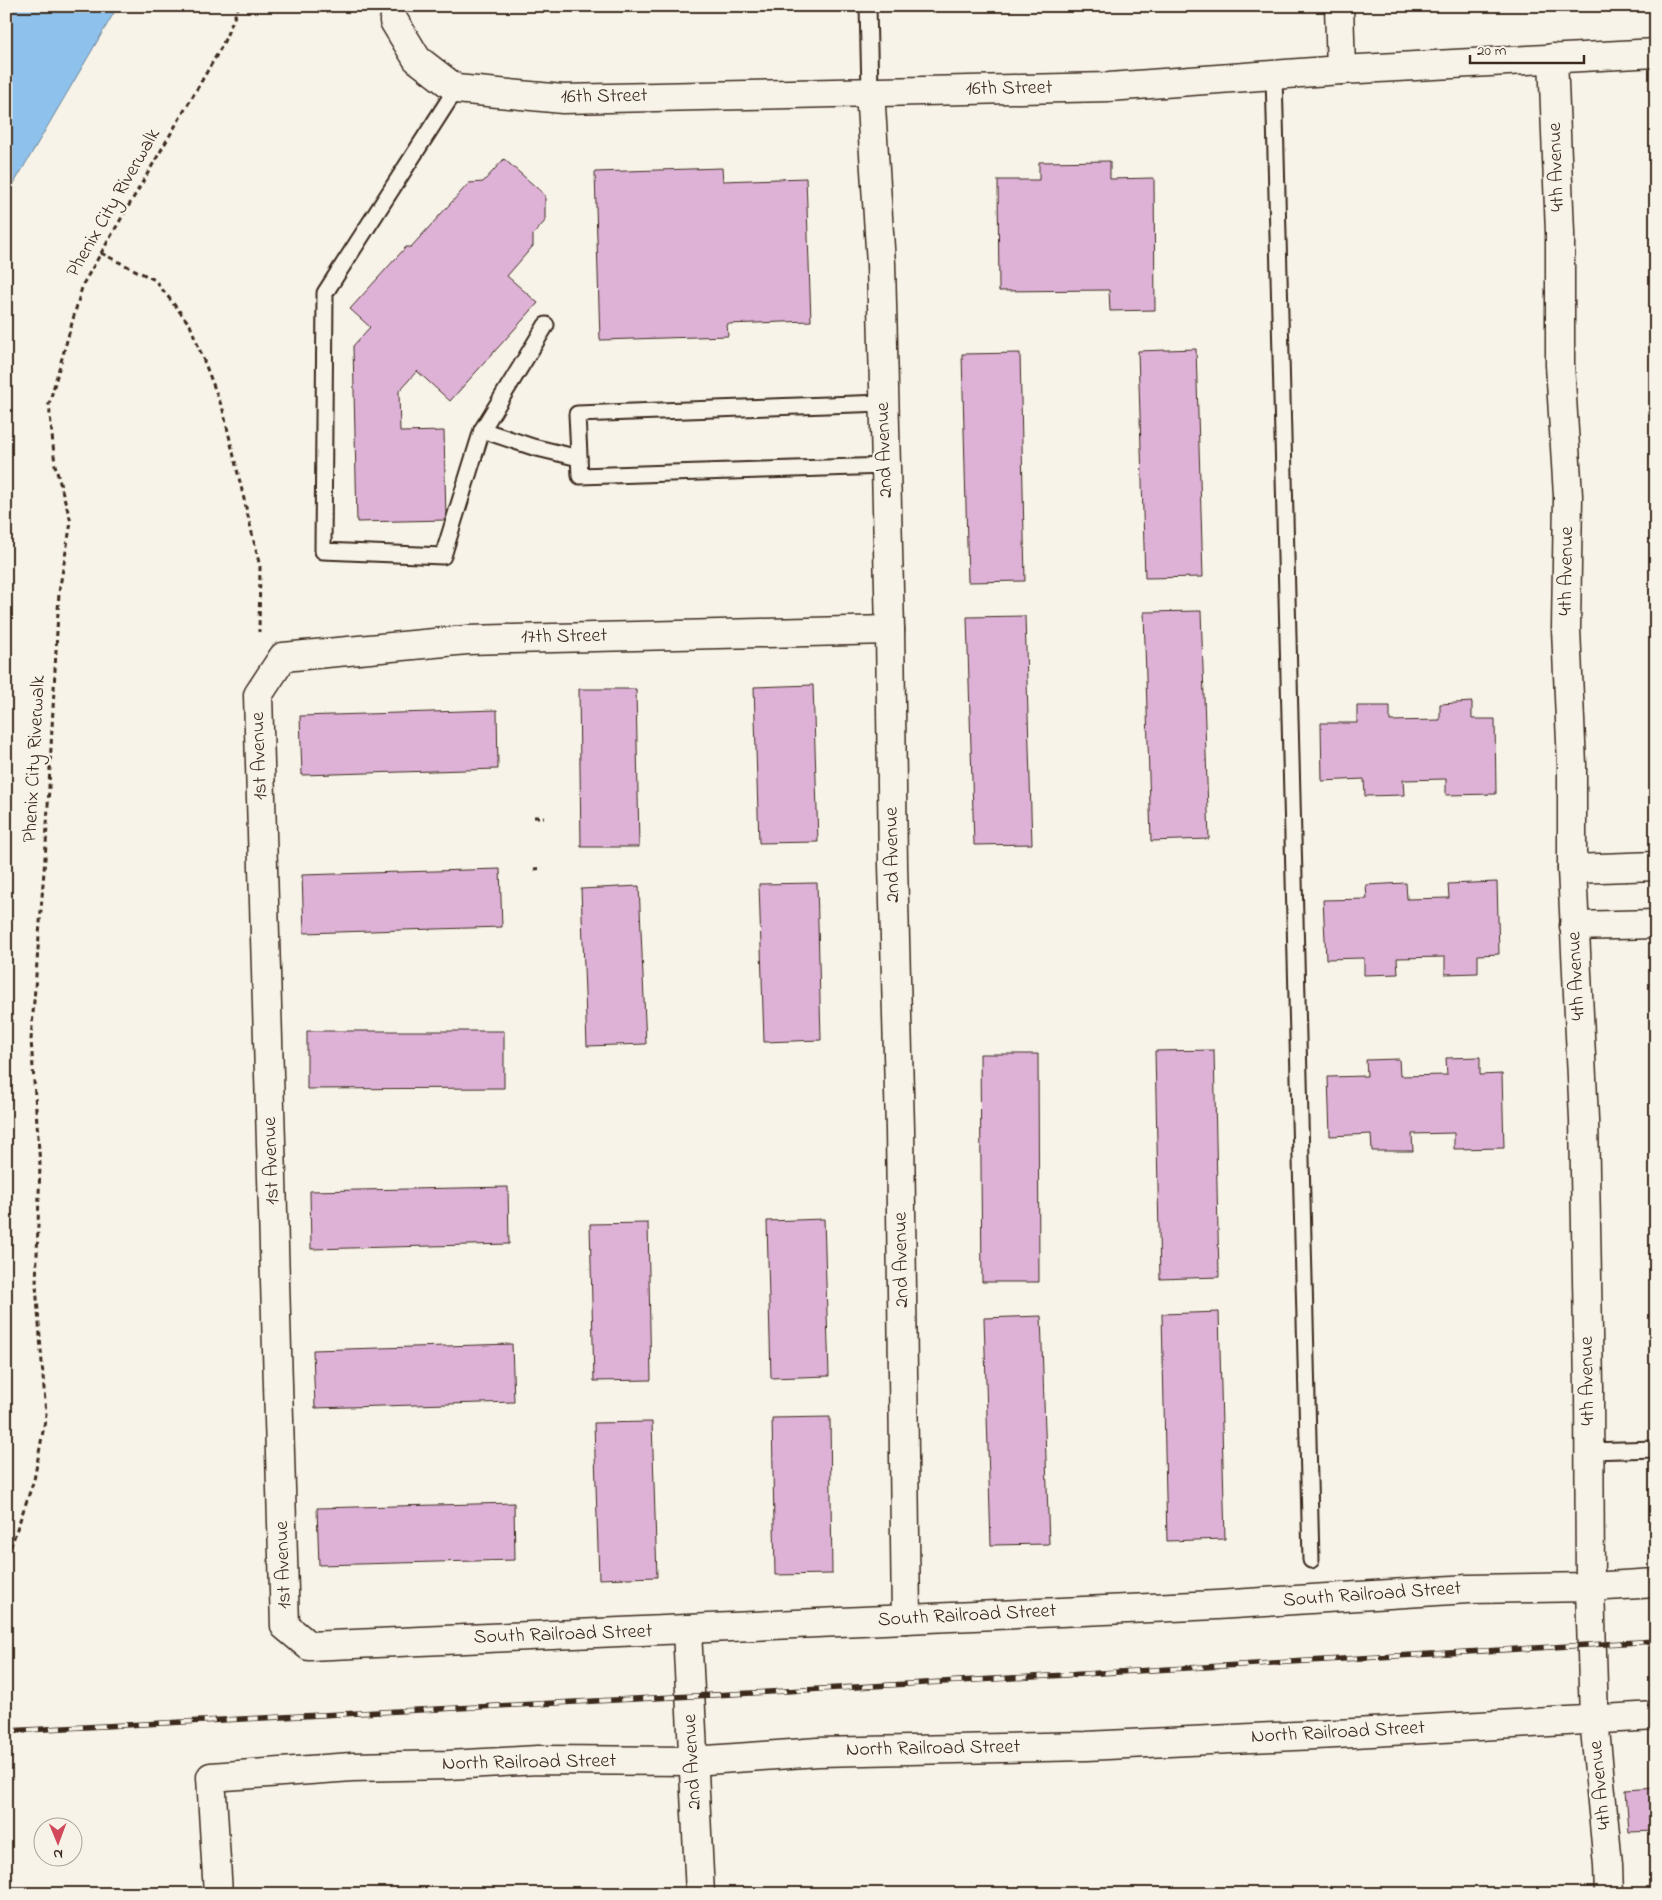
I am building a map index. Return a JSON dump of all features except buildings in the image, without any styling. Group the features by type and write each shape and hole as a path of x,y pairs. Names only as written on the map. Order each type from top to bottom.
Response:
{"street":[{"path":"1339,6 1341,70"},
{"name":"16th Street","path":"394,21 417,60 456,88 563,99 1109,87 1341,70 1656,53"},
{"name":"4th Avenue","path":"1553,58 1560,232 1560,365 1568,496 1566,629 1572,765 1572,869 1584,1119 1590,1587 1594,1719 1609,1894"},
{"name":"2nd Avenue","path":"870,92 880,264 890,630 893,864 900,1129 906,1619"},
{"name":"17th Street","path":"258,695 283,657 467,640 890,630"},
{"name":"1st Avenue","path":"258,695 285,1626"},
{"path":"1572,869 1656,866"},
{"path":"1574,926 1656,924"},
{"name":"South Railroad Street","path":"285,1626 309,1646 1217,1605 1468,1589 1590,1587 1656,1583"},
{"name":"2nd Avenue","path":"687,1630 700,1894"},
{"name":"North Railroad Street","path":"218,1894 211,1777 352,1766 448,1765 538,1760 693,1761 818,1752 1095,1745 1346,1734 1656,1716"}],"lane":[{"path":"868,6 870,92"},
{"path":"1274,75 1311,1560"},
{"path":"456,88 325,293 323,551 443,556 482,430 546,325"},
{"path":"884,403 577,414 580,476 886,466"},
{"path":"482,430 534,447 579,458"},
{"path":"1589,1451 1656,1449"}],"path":[{"name":"Phenix City Riverwalk","path":"6,1555 10,1549 34,1480 46,1415 36,1285 40,1164 30,1040 46,845 59,592 71,522 55,465 50,404 83,284 222,46 239,6"},
{"path":"101,253 155,280 190,325 223,410 260,567 259,636"},
{"path":"534,817 544,817"},
{"path":"534,869 543,868"}],"water":[{"path":"6,6 118,6 6,197"}],"railway":[{"path":"6,1731 752,1693 1656,1641"}]}
